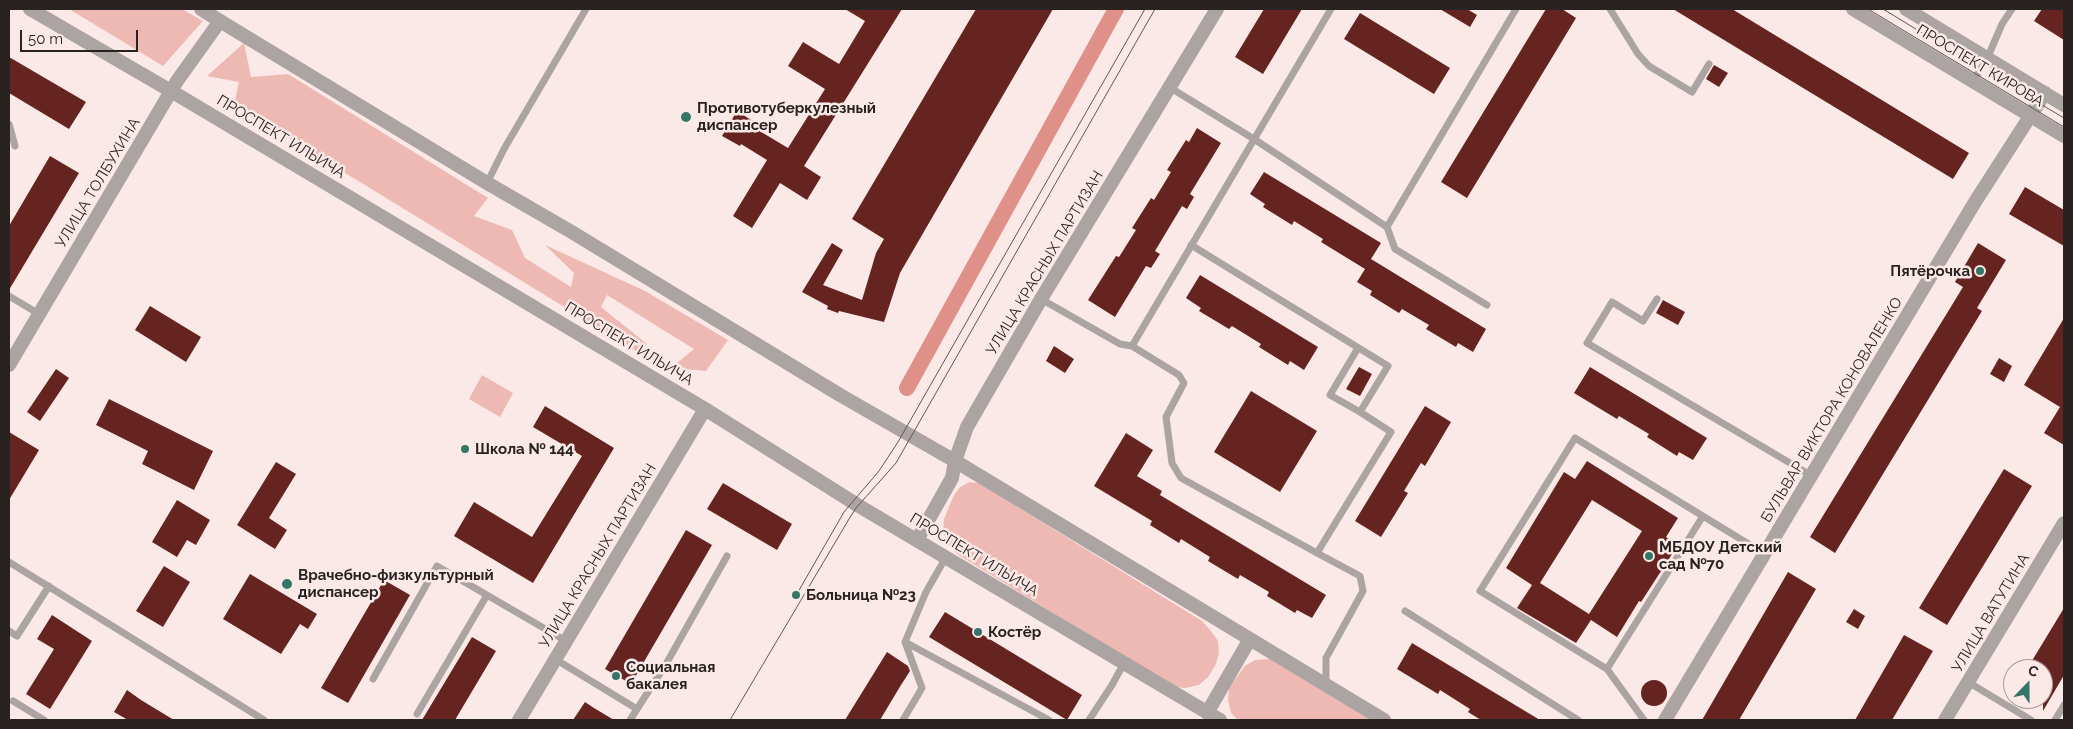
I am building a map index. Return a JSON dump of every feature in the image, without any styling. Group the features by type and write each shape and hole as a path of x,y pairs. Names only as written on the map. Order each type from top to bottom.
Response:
{"street":[{"name":"ПРОСПЕКТ ИЛЬИЧА","path":"30,9 172,91 705,409 946,557 1220,720"},
{"path":"200,9 1384,720"},
{"name":"УЛИЦА КРАСНЫХ ПАРТИЗАН","path":"918,540 952,478 955,462 967,428 1041,299 1217,9"},
{"name":"ПРОСПЕКТ КИРОВА","path":"1852,9 2064,136"},
{"name":"ПРОСПЕКТ КИРОВА","path":"1906,9 2064,105"},
{"name":"УЛИЦА ТОЛБУХИНА","path":"9,365 172,91 220,21"},
{"name":"БУЛЬВАР ВИКТОРА КОНОВАЛЕНКО","path":"1665,720 1975,202 2045,93"},
{"name":"УЛИЦА КРАСНЫХ ПАРТИЗАН","path":"519,720 705,409"},
{"name":"УЛИЦА ВАТУТИНА","path":"1945,720 2063,527"},
{"path":"1207,713 1250,639"}],"lane":[{"path":"487,183 504,149 586,9"},
{"path":"1132,346 1331,9"},
{"path":"1387,227 1516,9"},
{"path":"1610,9 1638,54 1649,66 1692,92 1709,64"},
{"path":"1973,81 1987,59 2002,24 2012,9"},
{"path":"1169,87 1254,139 1387,227 1395,249 1487,305"},
{"path":"9,124 15,146"},
{"path":"1191,245 1388,366 1360,412"},
{"path":"9,296 39,314"},
{"path":"1041,299 1120,344 1132,346 1179,375 1184,383 1166,417 1172,463 1181,478 1360,576 1363,591 1326,658 1326,685"},
{"path":"1656,299 1643,321 1612,302 1587,343 1812,476"},
{"path":"1317,552 1391,432 1330,395 1358,348"},
{"path":"1644,720 1606,669 1480,591 1570,446 1576,438 1764,554"},
{"path":"1606,669 1703,516"},
{"path":"630,720 666,664 727,556"},
{"path":"903,720 922,688 905,642 926,592 946,557"},
{"path":"9,562 264,720"},
{"path":"373,679 437,566 566,641"},
{"path":"9,631 18,636 49,586"},
{"path":"417,714 487,595"},
{"path":"1405,611 1578,720"},
{"path":"905,642 1049,720"},
{"path":"555,659 637,708"},
{"path":"1089,720 1112,685 1124,662"},
{"path":"1968,682 2031,720"},
{"path":"13,701 44,720"},
{"path":"2055,720 2064,705"}],"shaded area":[{"path":"69,9 182,9 203,21 163,66"},
{"path":"244,43 251,77 288,74 488,198 474,216 512,230 525,258 571,287 574,273 545,245 645,291 728,340 706,371 671,368 694,349 607,295 601,307 647,344 638,352 234,105 239,82 207,76"},
{"path":"482,375 513,393 500,417 469,399"},
{"path":"969,482 979,483 1202,621 1218,641 1219,653 1216,664 1209,676 1199,685 1185,688 1174,687 957,554 948,544 943,532 944,519 959,488"},
{"path":"1270,659 1371,720 1238,720 1231,713 1228,700 1229,688 1245,666 1255,660"}],"building":[{"path":"845,9 902,9 804,166 821,177 807,200 780,183 752,228 733,216 767,160 741,144 740,146 722,136 737,111 756,123 753,127 788,148 825,89 788,66 803,42 839,64 865,21"},
{"path":"976,9 1053,9 900,273 884,322 827,309 828,306 802,292 832,243 843,250 823,285 862,300 876,253 884,239 852,219"},
{"path":"1264,9 1302,9 1263,74 1235,57"},
{"path":"1440,9 1467,9 1477,15 1470,27"},
{"path":"1546,9 1562,9 1576,18 1467,198 1441,182"},
{"path":"1673,9 1732,9 1969,153 1953,179"},
{"path":"2042,9 2064,9 2064,40 2034,21"},
{"path":"1360,13 1450,68 1434,94 1344,39"},
{"path":"9,57 86,102 69,129 9,93"},
{"path":"1714,65 1728,73 1719,87 1706,79"},
{"path":"1197,128 1221,143 1190,194 1194,197 1187,209 1182,206 1155,251 1160,254 1151,268 1146,266 1115,317 1088,300 1116,256 1119,257 1136,230 1132,228 1151,198 1154,200 1171,172 1167,170 1186,140 1189,142"},
{"path":"50,156 79,173 9,290 9,226"},
{"path":"1264,172 1381,243 1371,259 1486,329 1473,352 1458,343 1456,347 1426,329 1429,325 1402,309 1399,313 1370,295 1372,291 1357,282 1365,269 1321,242 1323,239 1294,221 1292,225 1263,207 1265,204 1250,194"},
{"path":"2025,187 2064,210 2064,246 2009,214"},
{"path":"1978,243 2006,260 1977,308 1982,311 1835,553 1810,537 1963,287 1955,282"},
{"path":"1200,275 1318,347 1304,370 1290,361 1288,365 1259,347 1261,344 1232,326 1229,329 1199,311 1201,308 1186,298"},
{"path":"1663,300 1685,312 1678,325 1656,313"},
{"path":"150,306 201,337 186,362 135,330"},
{"path":"2064,318 2064,445 2044,433 2060,407 2024,385"},
{"path":"1054,346 1074,359 1065,373 1046,361"},
{"path":"1999,358 2012,366 2004,382 1990,374"},
{"path":"1359,367 1372,374 1360,396 1346,389"},
{"path":"1590,367 1707,438 1693,460 1679,452 1677,456 1647,437 1649,434 1619,416 1617,419 1574,393"},
{"path":"56,369 69,378 40,421 27,412"},
{"path":"1251,391 1317,431 1280,492 1214,452"},
{"path":"109,399 213,451 194,490 142,464 148,451 96,425"},
{"path":"545,406 614,448 533,583 454,536 474,502 532,537 582,456 533,427"},
{"path":"1425,406 1451,422 1425,466 1421,463 1404,491 1408,493 1381,537 1355,521"},
{"path":"9,432 39,450 9,500"},
{"path":"1126,433 1153,450 1137,476 1162,491 1160,495 1326,595 1312,618 1297,610 1295,613 1267,596 1269,592 1240,575 1238,579 1208,561 1210,557 1181,539 1179,543 1150,525 1152,521 1094,486"},
{"name":"МБДОУ Детский сад №70","path":"1587,461 1678,518 1666,537 1678,545 1641,602 1639,601 1617,637 1591,620 1576,643 1517,608 1532,585 1506,568 1564,472 1575,479","holes":["1592,500 1642,531 1589,614 1540,583"]},
{"path":"276,462 296,474 269,518 287,530 275,549 237,525"},
{"path":"2004,469 2032,486 1947,625 1919,608"},
{"path":"723,483 792,524 777,550 707,509"},
{"path":"177,500 210,520 196,545 187,540 177,557 152,542"},
{"path":"686,530 712,545 631,684 605,669"},
{"path":"164,566 190,582 163,627 136,611"},
{"path":"1788,572 1816,589 1739,720 1702,720"},
{"path":"250,574 317,614 308,629 300,624 281,654 223,619"},
{"path":"384,580 410,595 348,703 321,688"},
{"path":"2064,608 2064,675 2053,694 2053,659 2033,659"},
{"path":"1854,609 1865,616 1858,629 1846,622"},
{"path":"945,612 1082,695 1067,720 929,637"},
{"path":"52,615 92,641 50,709 26,694 54,649 37,639"},
{"path":"1904,635 1933,651 1892,720 1855,720"},
{"path":"472,637 496,651 455,720 422,720"},
{"path":"1412,643 1540,720 1481,720 1468,712 1470,709 1440,690 1438,694 1397,669"},
{"path":"887,652 908,666 910,671 880,720 845,720"},
{"path":"1654,680 1663,684 1667,693 1663,702 1654,706 1645,702 1641,693 1645,684"},
{"path":"127,690 174,720 128,720 114,712"},
{"path":"585,702 594,708 614,720 573,720"}],"waterway":[{"path":"907,388 1116,9"}],"tram line":[{"path":"794,599 844,512 879,471 898,442 1145,9"},
{"path":"730,720 856,508 896,463 1155,9"},
{"path":"1868,9 2064,127"},
{"path":"1883,9 1929,37"},
{"path":"2032,99 2064,118"}],"place":[{"name":"Противотуберкулезный диспансер","path":"686,117"},
{"name":"Пятёрочка","path":"1980,271"},
{"name":"Школа № 144","path":"465,449"},
{"name":"МБДОУ Детский сад №70","path":"1649,556"},
{"name":"Врачебно-физкультурный диспансер","path":"287,584"},
{"name":"Больница №23","path":"796,595"},
{"name":"Костёр","path":"978,632"},
{"name":"Социальная бакалея","path":"616,676"}]}
